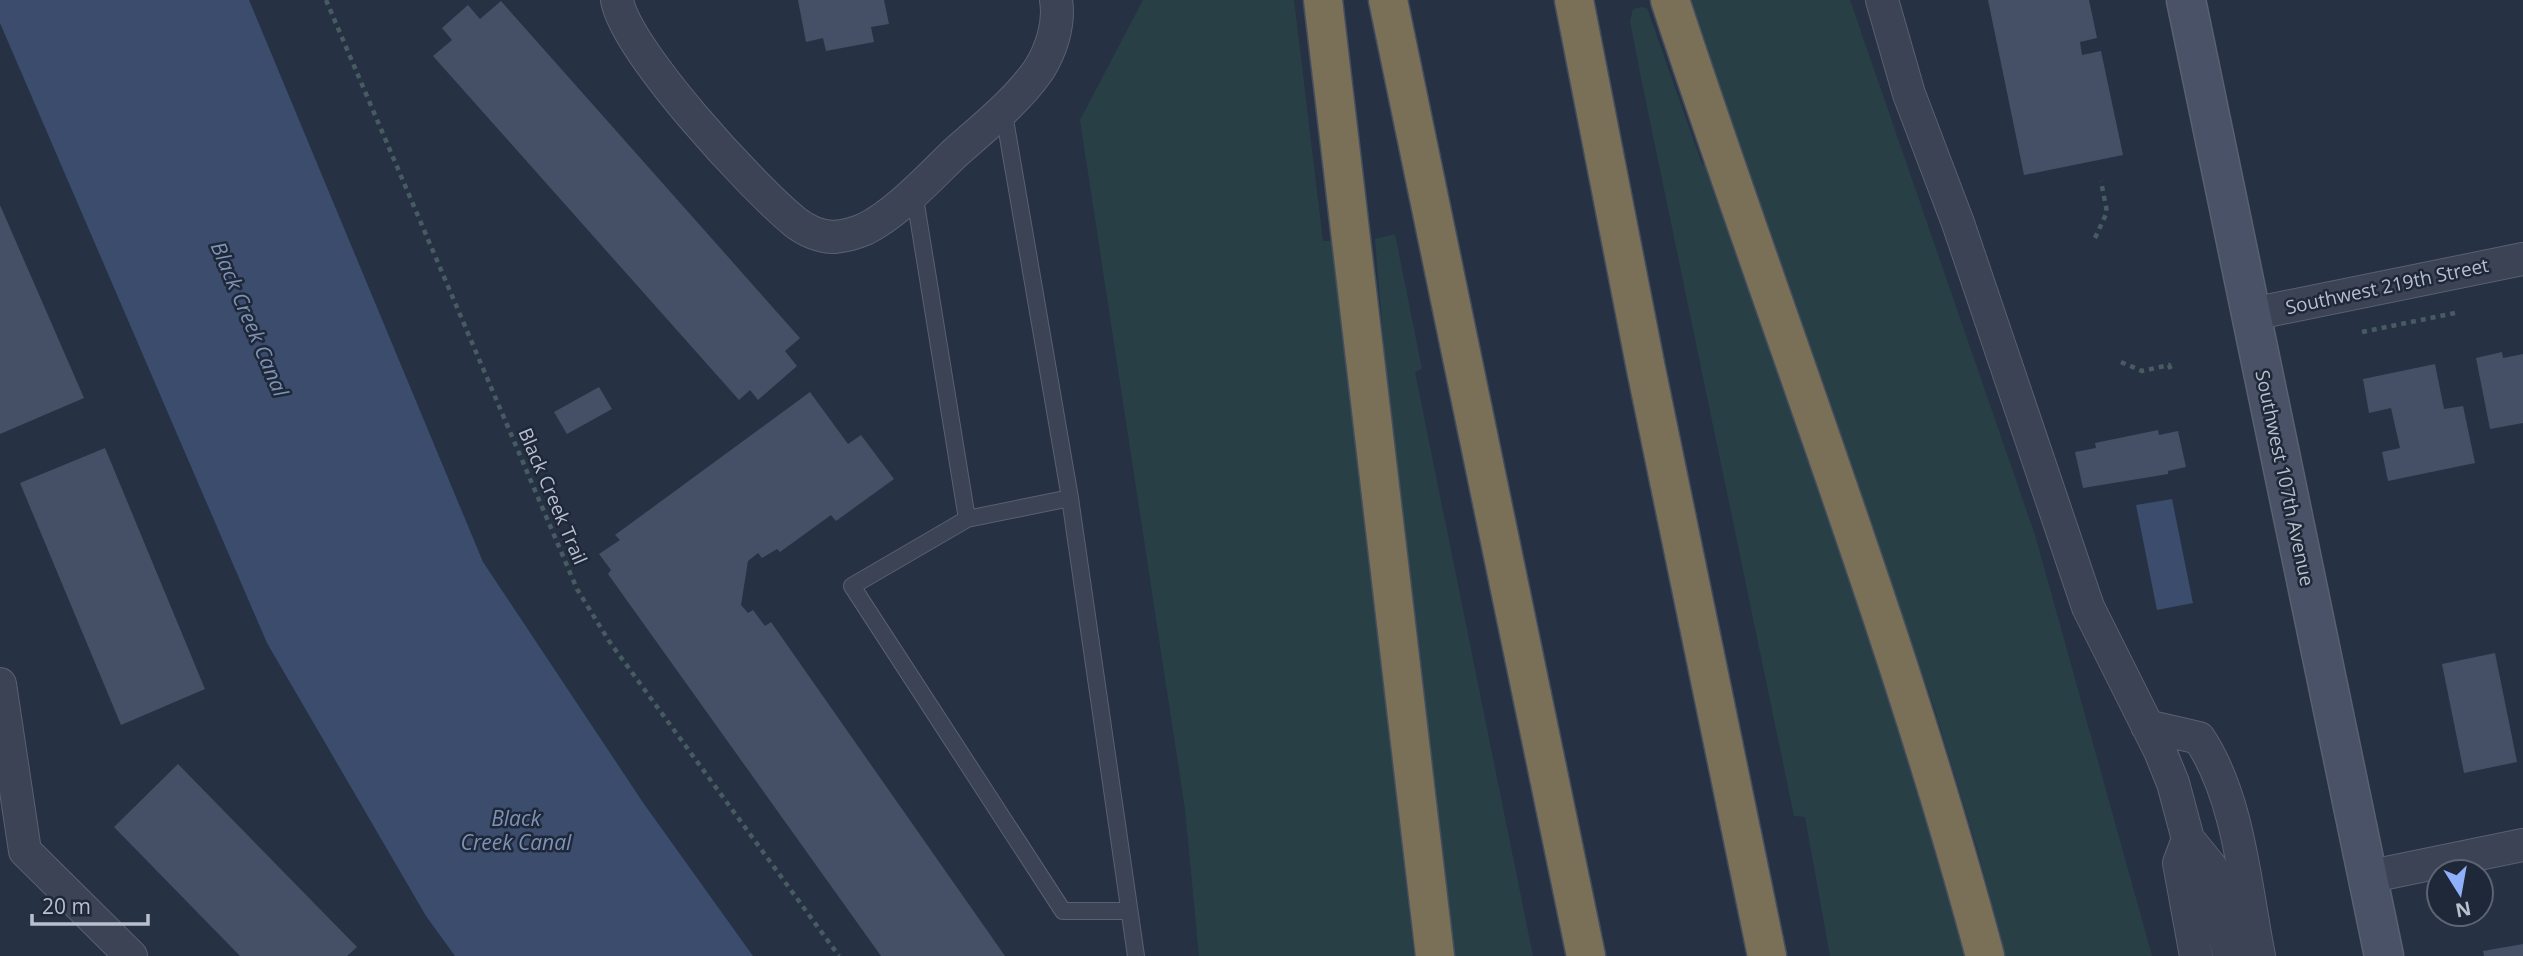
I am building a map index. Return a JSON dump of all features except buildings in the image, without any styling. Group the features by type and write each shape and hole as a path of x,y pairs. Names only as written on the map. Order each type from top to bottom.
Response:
{"highway":[{"path":"1323,0 1434,956"},
{"path":"1388,0 1586,956"},
{"path":"1574,0 1646,369 1767,956"},
{"path":"1670,0 1879,602 1948,816 1985,956"}],"street":[{"path":"617,0 628,31 647,60 757,186 797,224 814,233 832,237 867,228 914,192 1003,108 1037,71 1051,47 1056,25 1056,0"},
{"path":"1882,0 1909,94 1958,223 2088,607 2173,783 2188,839 2211,867 2229,956"},
{"name":"Southwest 107th Avenue","path":"2186,0 2384,956"},
{"name":"Southwest 219th Street","path":"2252,314 2523,259"},
{"path":"0,684 12,853 125,954"},
{"path":"2147,726 2199,738 2216,763 2227,794 2259,956"},
{"path":"2188,839 2179,863 2196,956"},
{"path":"2367,877 2523,845"}],"lane":[{"path":"1003,108 1070,498 1136,956"},
{"path":"914,192 967,519"},
{"path":"1070,498 967,519 852,586 1063,911 1129,911"}],"path":[{"name":"Black Creek Trail","path":"326,0 577,589 609,641 839,956"},
{"path":"2095,238 2107,212 2101,181"},
{"path":"2362,332 2455,313"},
{"path":"2121,362 2142,371 2169,365 2171,370"}],"green space":[{"path":"1143,0 1294,0 1323,241 1333,241 1414,956 1199,956 1185,809 1080,120"},
{"path":"1690,0 1850,0 2035,535 2152,956 2005,956 1979,855 1934,707"},
{"path":"1647,8 1702,164 1713,169 1973,956 1830,956 1805,817 1794,816 1641,78 1630,21 1633,9"},
{"path":"1395,234 1422,369 1415,372 1533,956 1448,956 1389,408 1375,239"}],"water":[{"name":"Black Creek Canal","path":"0,0 249,0 483,562 644,804 753,956 455,956 426,916 267,643 0,23"},
{"path":"2172,499 2193,603 2157,610 2136,505"}]}
